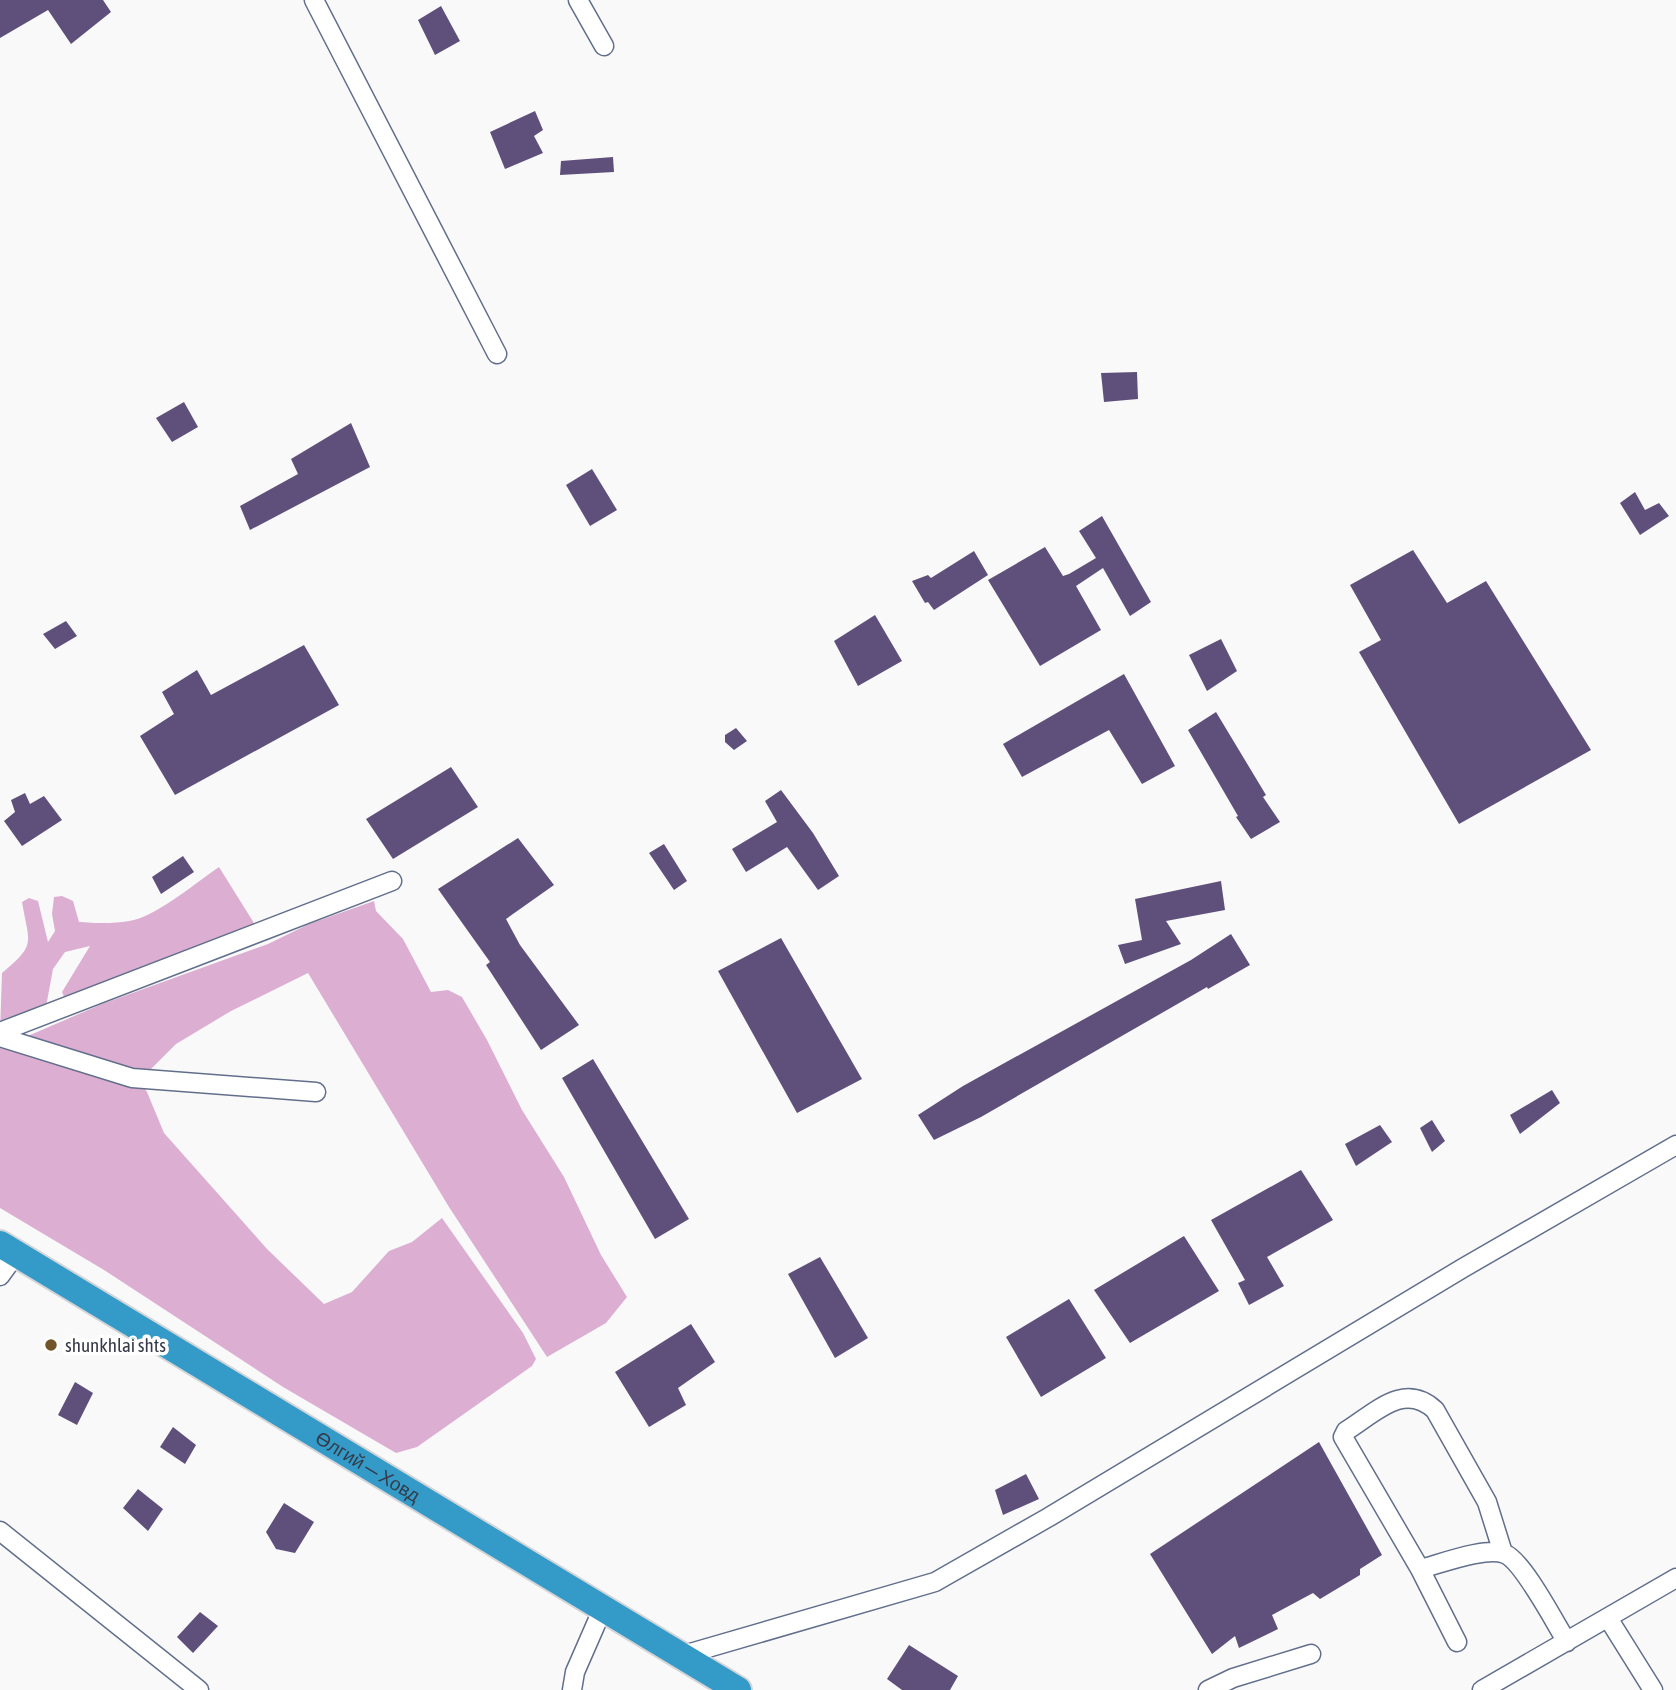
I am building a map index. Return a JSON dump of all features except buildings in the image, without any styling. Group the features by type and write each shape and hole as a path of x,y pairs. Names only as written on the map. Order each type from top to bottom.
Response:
{"highway":[{"name":"Өлгий — Ховд","path":"8,1249 738,1690"}],"street":[{"path":"314,0 497,354"},
{"path":"578,0 604,46"},
{"path":"0,1034 393,881"},
{"path":"0,1034 132,1078 316,1092"},
{"path":"680,1656 935,1582 1676,1144"},
{"path":"0,1276 8,1249"},
{"path":"1457,1642 1420,1569 1342,1437 1346,1431 1395,1399 1409,1397 1424,1400 1435,1410 1488,1502 1503,1553"},
{"path":"0,1531 199,1690"},
{"path":"1420,1569 1471,1554 1503,1553 1517,1562 1567,1642"},
{"path":"1482,1690 1676,1578"},
{"path":"572,1690 575,1672 603,1608"},
{"path":"1608,1618 1653,1690"},
{"path":"1208,1690 1233,1678 1311,1654"}],"shaded area":[{"path":"219,867 262,936 68,1006 62,992 90,946 65,952 53,969 45,1012 0,1032 2,973 21,956 28,942 22,902 29,898 38,901 48,942 55,931 52,914 54,897 62,896 73,901 79,922 129,921 163,907"},
{"path":"374,901 376,911 403,939 431,992 448,990 462,997 522,1110 564,1177 601,1255 627,1297 606,1323 547,1357 449,1207 308,973 231,1011 176,1044 139,1081 147,1092 164,1133 267,1249 324,1304 352,1292 389,1251 412,1242 442,1218 523,1333 536,1359 532,1366 417,1447 396,1453 283,1387 104,1270 0,1208 0,1048 102,1004 268,944 309,924"}],"place":[{"name":"shunkhlai shts","path":"51,1345"}]}
